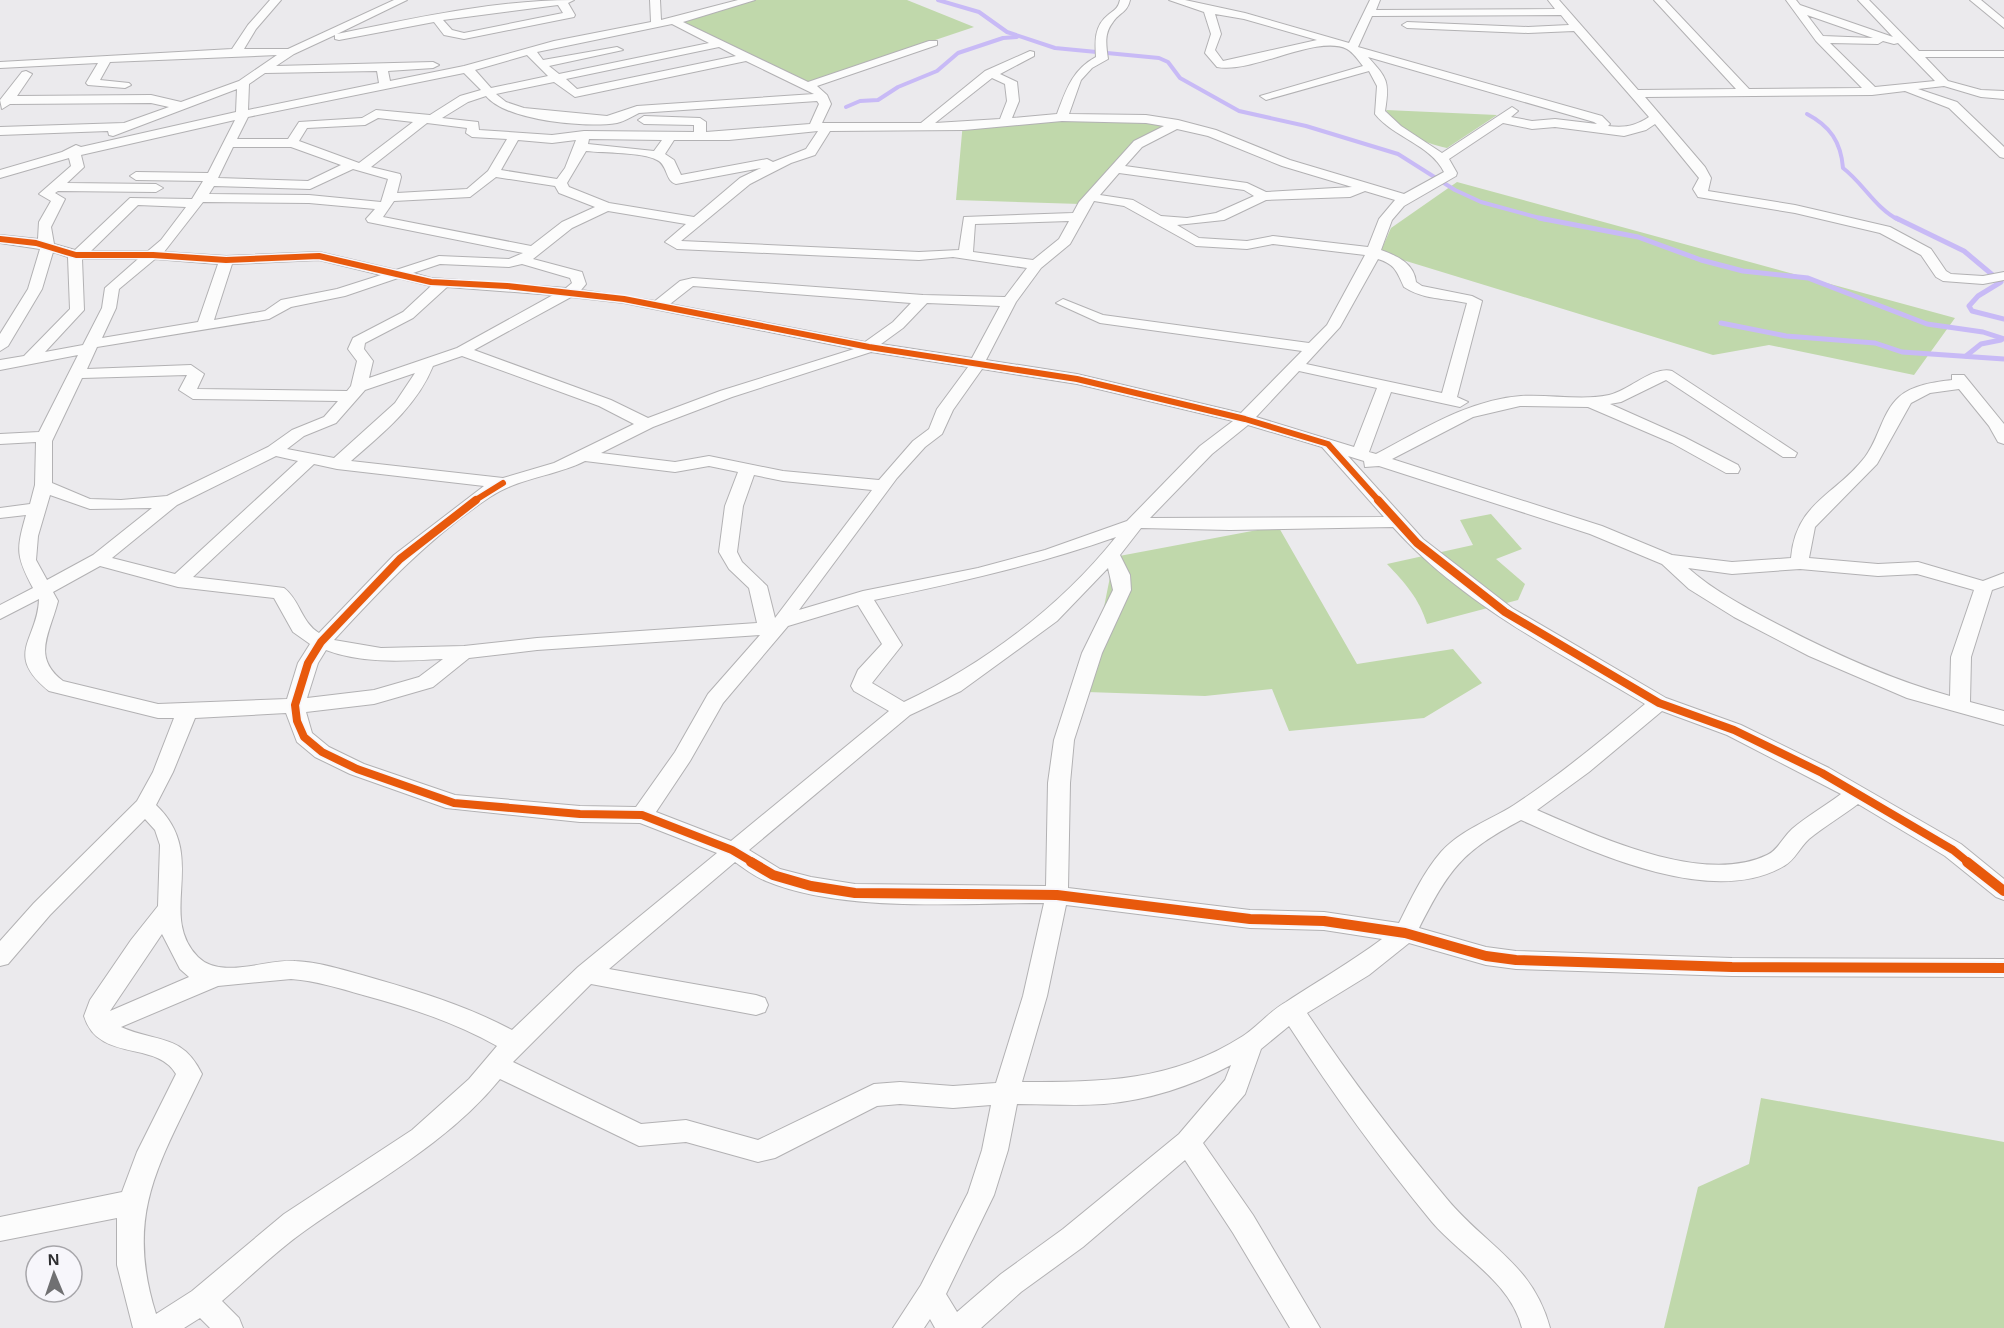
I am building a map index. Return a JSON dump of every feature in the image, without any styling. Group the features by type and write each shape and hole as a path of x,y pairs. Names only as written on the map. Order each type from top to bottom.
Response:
{"street":[{"path":"236,52 252,27 276,0"},
{"path":"70,154 95,138 243,83 290,52 402,0"},
{"path":"316,40 360,34 435,18 565,0 570,15 464,36 448,33 435,18"},
{"path":"655,0 656,25"},
{"path":"0,174 150,134 242,117 385,84 466,69 530,51 656,25 750,0"},
{"path":"1062,117 1076,79 1088,66 1102,59 1100,37 1109,19 1123,9 1125,0"},
{"path":"1174,0 1209,10 1248,12 1328,41 1602,121 1604,124 1598,130"},
{"path":"1552,0 1704,174 1700,192 1706,196 1795,209 1885,230 1926,252 1941,274 1948,278 1983,280 2004,276"},
{"path":"1659,0 1747,94"},
{"path":"1863,0 1898,41 1944,83"},
{"path":"1975,0 2004,25"},
{"path":"1795,4 1821,39 1872,91"},
{"path":"1795,4 1898,41"},
{"path":"1355,49 1371,6 1562,12"},
{"path":"1209,10 1210,21 1216,34 1208,46 1208,51 1221,65 1276,55 1328,41"},
{"path":"1987,10 2004,10"},
{"path":"292,143 305,125 365,121 376,114 429,119 474,125 472,132 583,141 658,155 668,160 675,179 681,181 787,160 811,152 820,127 824,107 823,97 809,85 673,21"},
{"path":"1407,25 1528,30 1575,28"},
{"path":"600,35 662,86"},
{"path":"1821,39 1898,41"},
{"path":"809,85 933,43"},
{"path":"30,358 77,310 76,255 133,201 205,190 311,185 357,167 429,119 464,99 490,91 633,64 719,44"},
{"path":"160,1328 202,1300 294,1223 421,1138 497,1066 514,1043 586,974 732,850 903,710 954,686 1050,617 1111,555 1135,524 1206,450 1245,419 1333,327 1372,252 1386,219 1406,199 1449,175 1450,170 1443,158 1400,133 1386,120 1379,108 1383,86 1372,67 1355,49"},
{"path":"540,64 617,50"},
{"path":"530,51 540,64 575,93 747,57"},
{"path":"2,73 18,64 105,62 236,52 290,52"},
{"path":"924,126 960,93 989,73 1030,54"},
{"path":"1913,54 2004,54"},
{"path":"2,73 26,74 105,62"},
{"path":"105,62 93,84 125,85"},
{"path":"265,70 382,68 440,64 448,73"},
{"path":"1266,96 1372,67"},
{"path":"382,68 385,84"},
{"path":"466,69 490,91 497,101 509,108 574,117 700,122 699,137"},
{"path":"989,73 1011,82 1013,101 1004,124"},
{"path":"4,103 26,74"},
{"path":"243,83 242,117 205,190 182,226 153,255 112,288 109,308 45,437 42,458 44,485 29,536 27,560 49,601 33,650 46,680 67,690 137,707 187,712 338,703 410,687 436,675 464,652"},
{"path":"1635,94 1872,91 1944,83 1981,93 2004,95"},
{"path":"1902,89 1953,105 2004,154"},
{"path":"618,119 638,110 823,97"},
{"path":"1443,158 1503,119 1525,98"},
{"path":"4,103 151,99 182,106"},
{"path":"560,183 571,170 583,141 574,117"},
{"path":"583,141 670,136 699,137 820,127 1004,124 1062,117 1137,118 1178,124 1212,133 1286,163 1406,199"},
{"path":"1503,119 1532,125 1555,123 1598,130 1632,130 1654,118"},
{"path":"642,815 683,756 715,699 884,486 919,444 936,431 945,409 975,365 1009,302 1035,265 1065,241 1072,232 1077,217 1091,197 1138,144 1178,124"},
{"path":"0,131 124,127"},
{"path":"658,155 670,136"},
{"path":"56,187 205,190 309,199 387,201 470,193 493,173 514,137"},
{"path":"0,141 95,138"},
{"path":"77,375 191,370 196,374 187,390 193,394 355,391 462,351 570,292 579,284 578,275 529,256 374,219 387,201 395,177 357,167 292,143 228,143"},
{"path":"0,346 35,289 48,246 42,235 43,225 58,199 46,195 78,167 70,154"},
{"path":"787,160 745,181 695,221 673,243 848,254 919,256 966,254 1035,265"},
{"path":"0,164 18,169"},
{"path":"1117,169 1247,187 1264,196"},
{"path":"493,173 560,183"},
{"path":"133,176 205,190"},
{"path":"560,183 564,190 606,207 695,221"},
{"path":"1158,220 1187,222 1212,219 1264,196 1350,194 1365,186"},
{"path":"1091,197 1128,203 1196,242 1247,245 1273,240 1372,252 1396,260 1408,275 1409,284 1414,289 1476,302 1448,400"},
{"path":"0,365 90,346 269,315 286,303 339,292 396,276 439,260 509,263 529,256 567,225 606,207"},
{"path":"966,254 969,220 1077,217"},
{"path":"0,239 48,246 76,255 153,255 226,260 319,256 396,276 443,283 570,292 658,306 869,347 1077,379 1245,419 1596,530 1668,560 1732,568 1800,563 1878,570 1918,568 1984,587 2004,579"},
{"path":"204,327 226,260"},
{"path":"658,306 686,284 693,282 923,299 1009,302"},
{"path":"2,610 99,559 171,501 274,451 293,436 330,420 355,391 365,361 356,349 358,340 408,315 443,283"},
{"path":"923,299 898,325 869,347 726,394 647,424 546,472 503,483 484,493 400,559 321,642 308,663 295,705 297,721 304,737 322,752 357,769 454,803 580,814 642,815 732,850 773,875 811,886 855,893 1057,896 1250,919 1324,921 1405,933 1486,956 1516,960 1573,960 1732,967 2004,968"},
{"path":"1063,303 1100,319 1313,348"},
{"path":"462,351 605,403 647,424"},
{"path":"337,464 375,432 411,392 426,365"},
{"path":"1296,366 1486,409"},
{"path":"1354,474 1369,457 1458,417 1520,401 1591,402 1623,397 1667,374 1789,453"},
{"path":"1800,563 1805,528 1839,489 1868,462 1883,442 1897,409 1906,399 1920,392 1960,381 1996,424 2004,439"},
{"path":"1369,457 1385,387"},
{"path":"1591,402 1678,440 1732,469"},
{"path":"0,439 45,437"},
{"path":"1328,444 1417,543 1486,600 1627,686 1659,702 1734,730 1790,756 1953,850 2004,891"},
{"path":"274,451 337,464 503,483"},
{"path":"582,456 675,467 709,461 783,476 884,486"},
{"path":"178,580 310,459"},
{"path":"748,468 734,506 728,552 735,565 758,586 775,624"},
{"path":"44,485 71,501 87,505 171,501"},
{"path":"0,513 39,508"},
{"path":"99,559 142,574 277,592 284,597 298,627 333,648 354,651 464,652 537,644 718,634 775,624 863,597 979,573 1051,554 1135,524 1397,522"},
{"path":"907,1328 931,1294 981,1195 995,1150 1006,1093 1035,996 1057,896 1059,783 1064,740 1092,653 1122,590 1121,575 1111,555"},
{"path":"1668,560 1696,585 1783,636 1914,693 2004,718"},
{"path":"1960,706 1960,657 1968,641 1984,587"},
{"path":"863,597 892,645 865,675 861,686 903,710"},
{"path":"497,1066 639,1135 686,1131 752,1151 766,1150 874,1095 900,1093 953,1097 1006,1093 1104,1092 1155,1084 1195,1072 1251,1043 1292,1010 1361,968 1405,933 1431,883 1449,858 1473,836 1520,811 1582,767 1659,702"},
{"path":"0,957 42,909 145,806 163,771 187,712"},
{"path":"1520,811 1590,842 1645,860 1708,872 1737,873 1774,862 1798,836 1856,794"},
{"path":"145,806 165,828 169,840 168,910 179,948 199,973 214,976 289,969 321,974 446,1010 514,1043"},
{"path":"147,1328 134,1292 129,1252 133,1202 151,1154 189,1074 186,1062 175,1053 121,1041 99,1026 96,1016 99,1007 139,946 168,910"},
{"path":"586,974 756,1005"},
{"path":"99,1026 214,976"},
{"path":"1292,1010 1344,1090 1425,1193 1459,1232 1508,1274 1526,1295 1536,1328"},
{"path":"960,1328 1011,1283 1073,1238 1188,1142 1236,1086 1251,1043"},
{"path":"1188,1142 1243,1224 1300,1326"},
{"path":"0,1229 133,1202"},
{"path":"931,1294 950,1328"},
{"path":"202,1300 229,1328"}],"green space":[{"path":"754,0 907,0 974,27 807,83 677,23"},
{"path":"1386,110 1497,115 1447,148 1413,135 1398,125"},
{"path":"1043,116 1174,124 1131,145 1080,204 956,200 963,122"},
{"path":"1457,182 1955,318 1914,375 1769,345 1713,355 1380,253 1391,228"},
{"path":"1491,514 1522,549 1496,559 1525,584 1518,600 1427,624 1416,599 1387,564 1473,545 1460,520"},
{"path":"1278,526 1357,664 1453,649 1482,683 1424,718 1289,731 1272,689 1205,696 1087,692 1114,557"},
{"path":"1761,1098 2004,1142 2004,1328 1664,1328 1698,1187 1749,1164"}],"waterway":[{"path":"938,0 979,12 1007,32 1055,48 1159,58 1168,62 1180,78 1239,111 1306,126 1398,154 1455,190 1481,202 1541,218"},
{"path":"846,107 860,101 878,100 898,87 937,71 958,53 1003,38 1017,37"},
{"path":"1807,114 1822,124 1833,136 1840,150 1843,168 1876,203 1899,220"},
{"path":"1541,218 1638,237 1701,260 1743,271 1808,278 1927,324 1983,332 2004,339"},
{"path":"1541,218 1547,220"},
{"path":"1896,218 1964,251 2001,282 1978,296 1969,306 1972,311 2004,319"},
{"path":"1721,323 1786,336 1875,343 1902,352 2004,359"},
{"path":"1966,356 1981,344 2001,340"}],"cycle path":[{"path":"0,239 36,243 76,255 153,255 226,260 319,256 431,282 507,286 624,299 869,347 1077,379 1245,419 1328,444 1417,543 1505,612 1659,703 1734,730 1822,773 1953,850 2004,891"},
{"path":"503,483 484,493 400,559 321,642 308,663 295,705 297,721 304,737 322,752 357,769 454,803 580,814 642,815 732,850 773,875 811,886 855,893 1057,895 1250,919 1324,921 1405,933 1486,956 1516,960 1732,967 2004,968"}]}
